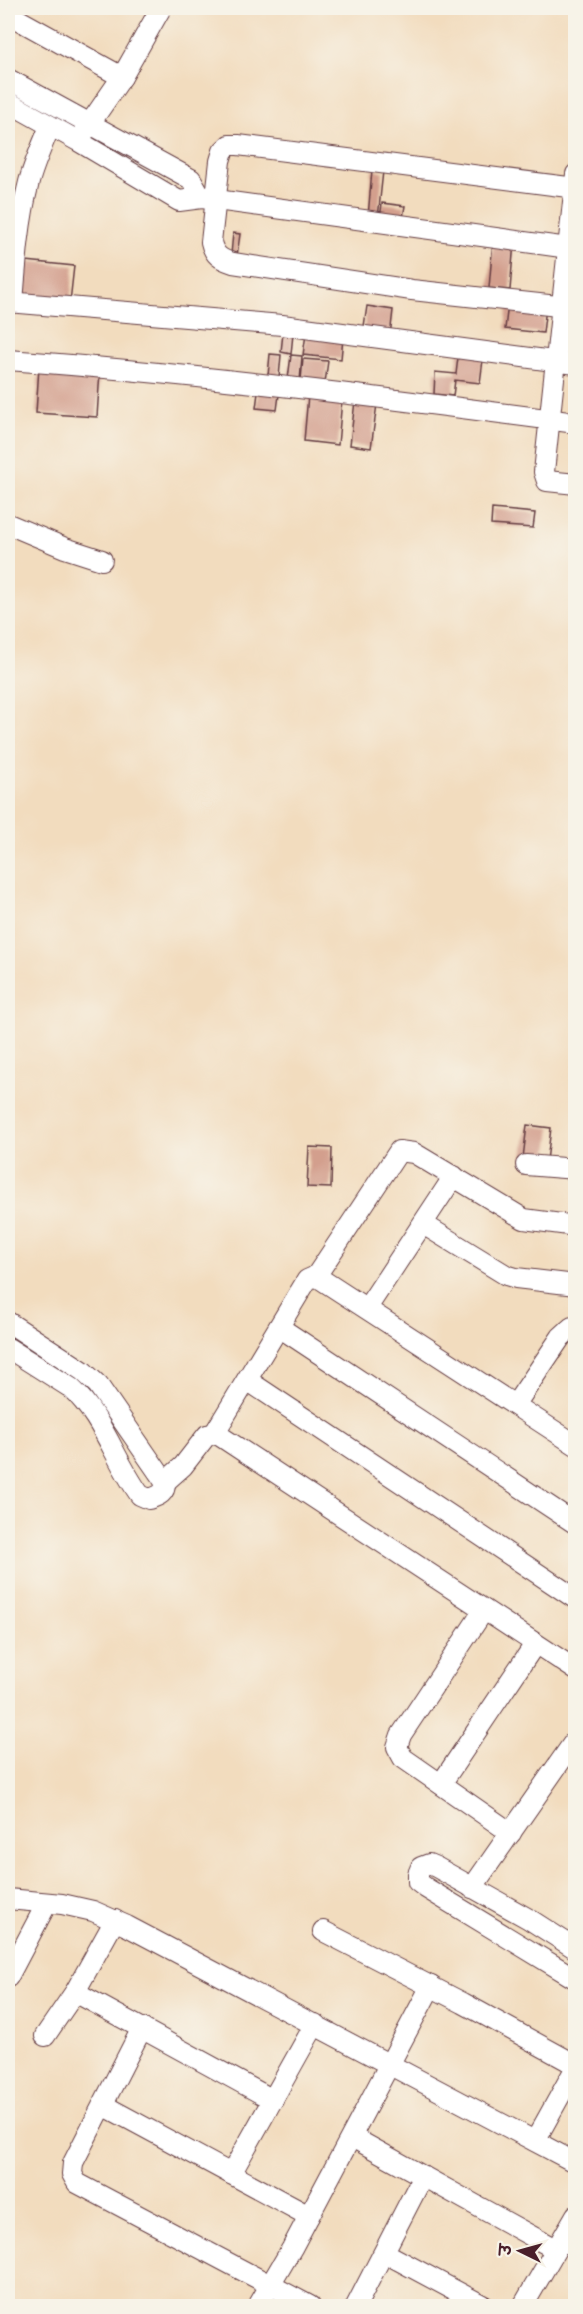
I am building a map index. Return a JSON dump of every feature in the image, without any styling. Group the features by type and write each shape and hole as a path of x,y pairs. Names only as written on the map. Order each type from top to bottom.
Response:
{"street":[{"path":"78,141 122,77 160,8"},
{"path":"8,14 122,77"},
{"path":"8,79 191,179 208,199"},
{"path":"8,102 179,201 208,199 572,249"},
{"path":"50,126 26,195 10,303 282,325 576,364"},
{"path":"568,307 412,290 222,260 213,252 208,199 223,151 229,146 238,145 471,176 575,183 568,307 555,362 544,477 547,481 576,484"},
{"path":"8,360 260,382 576,423"},
{"path":"8,524 65,548 102,560"},
{"path":"214,1434 307,1280 316,1276 399,1151 414,1153 510,1213 524,1219 576,1226"},
{"path":"526,1165 576,1169"},
{"path":"367,1308 454,1176"},
{"path":"423,1224 506,1275 576,1285"},
{"path":"316,1276 516,1405 573,1437"},
{"path":"8,1322 83,1371 98,1385 165,1482 165,1489 158,1496 150,1498 140,1495 79,1395 8,1348"},
{"path":"279,1327 576,1524"},
{"path":"516,1405 561,1336 572,1327 576,1327"},
{"path":"247,1380 576,1599"},
{"path":"165,1482 183,1466 207,1435 220,1436 576,1670"},
{"path":"484,1610 398,1740 398,1752 403,1758 511,1833"},
{"path":"441,1785 535,1644"},
{"path":"472,1888 576,1739"},
{"path":"576,1949 529,1919 429,1864 422,1867 418,1874 418,1882 426,1888 576,1979"},
{"path":"8,1899 93,1911 115,1920 576,2163"},
{"path":"8,1977 47,1903"},
{"path":"45,2036 75,1992 115,1920"},
{"path":"323,1931 431,1986 576,2066 535,2141"},
{"path":"258,2307 352,2137 431,1986"},
{"path":"75,1992 273,2100"},
{"path":"231,2174 315,2024"},
{"path":"142,2028 73,2163 72,2174 77,2183 310,2307"},
{"path":"103,2105 309,2216"},
{"path":"352,2137 555,2249"},
{"path":"356,2307 423,2176"},
{"path":"523,2307 576,2214"},
{"path":"385,2253 484,2307"}],"building":[{"path":"372,170 383,171 378,218 368,217"},
{"path":"382,203 405,206 402,223 380,220"},
{"path":"233,233 240,234 237,256 231,255"},
{"path":"493,241 514,242 510,290 489,288"},
{"path":"26,261 74,266 70,302 23,298"},
{"path":"508,303 546,307 543,333 505,329"},
{"path":"367,306 393,310 390,336 363,333"},
{"path":"283,333 293,334 291,354 281,352"},
{"path":"306,334 343,338 341,359 303,355"},
{"path":"459,349 484,352 480,383 455,380 453,396 434,394 435,372 456,374"},
{"path":"270,354 281,355 279,377 268,376"},
{"path":"291,355 302,356 300,381 288,379"},
{"path":"303,359 328,361 325,383 301,380"},
{"path":"39,367 100,371 97,417 36,413"},
{"path":"259,385 280,387 277,410 256,408"},
{"path":"308,395 342,399 338,445 304,441"},
{"path":"355,401 377,404 371,448 350,445"},
{"path":"492,509 535,513 533,528 491,525"},
{"path":"527,1125 551,1128 547,1161 523,1158"},
{"path":"309,1147 332,1148 331,1188 307,1187"}]}
